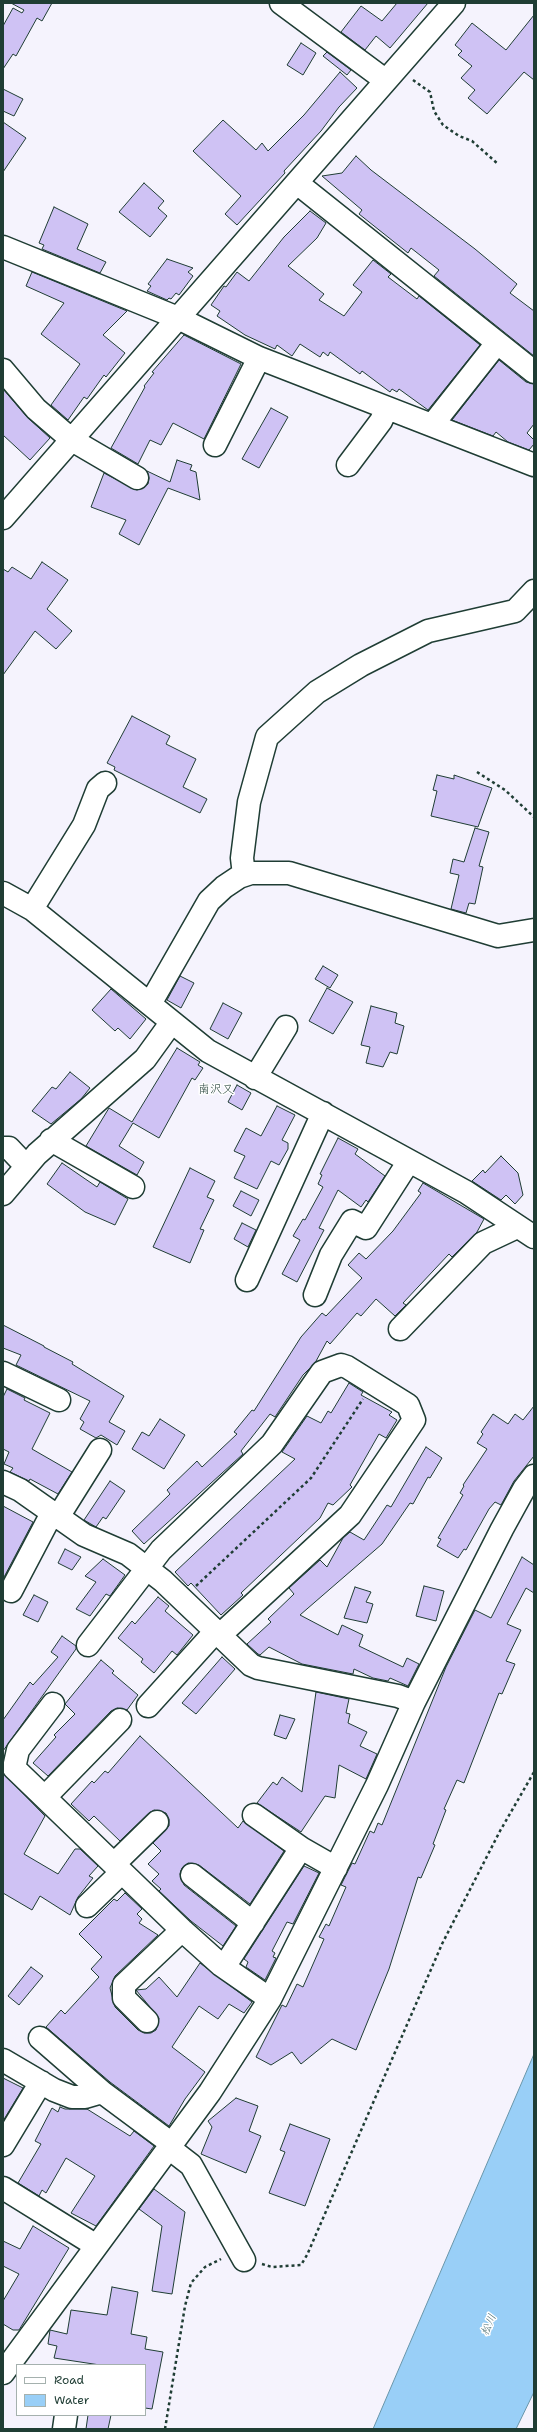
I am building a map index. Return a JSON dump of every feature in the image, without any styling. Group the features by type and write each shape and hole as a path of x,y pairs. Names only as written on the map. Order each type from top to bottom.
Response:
{"street":[{"path":"281,3 386,80"},
{"path":"3,518 454,3"},
{"path":"296,183 534,372"},
{"path":"3,247 178,318 259,358 387,408 433,424 534,465"},
{"path":"433,424 497,343"},
{"path":"216,445 259,358"},
{"path":"3,370 36,409 72,440 137,478"},
{"path":"348,465 381,421 387,408"},
{"path":"244,875 242,858 249,802 267,736 317,692 360,665 428,631 515,611 534,591"},
{"path":"32,909 84,825 98,789 105,783"},
{"path":"150,1004 209,901 224,887 244,875 272,871 289,873 498,936 534,930"},
{"path":"3,893 32,909 150,1004 171,1023 208,1050 255,1078 323,1113 466,1192 525,1232"},
{"path":"3,1194 26,1166 51,1140 145,1059 171,1023"},
{"path":"255,1078 286,1027"},
{"path":"247,1280 323,1113"},
{"path":"51,1140 133,1187"},
{"path":"3,1148 9,1148 26,1166"},
{"path":"315,1295 330,1255 352,1221 366,1228 409,1161"},
{"path":"400,1329 483,1243 525,1232"},
{"path":"88,1645 145,1568 272,1444 322,1372 341,1365 408,1405 414,1420 350,1515 218,1633 148,1706"},
{"path":"3,1373 59,1400"},
{"path":"11,1591 55,1515 100,1450"},
{"path":"11,2362 95,2245 170,2146 234,2055 270,1999 377,1785 414,1702 502,1530 524,1489 534,1476"},
{"path":"3,1482 84,1535 128,1554 182,1600 251,1665 258,1668 398,1696 414,1702"},
{"path":"53,1704 18,1750 14,1768 182,1930 224,1967 270,1999"},
{"path":"45,1797 120,1720"},
{"path":"254,1815 301,1848 336,1868"},
{"path":"87,1906 157,1822"},
{"path":"224,1967 301,1848"},
{"path":"192,1875 253,1923"},
{"path":"147,2021 124,1998 124,1985 182,1930"},
{"path":"40,2038 102,2092 170,2146 191,2165 244,2260"},
{"path":"3,2060 54,2090 72,2097 85,2097 102,2092"},
{"path":"3,2145 42,2082"},
{"path":"3,2188 95,2245"},
{"path":"64,2429 66,2416"}],"path":[{"path":"412,79 430,92 434,112 443,125 459,136 472,141 498,164"},
{"path":"477,772 505,790 534,817"},
{"path":"182,1600 311,1478 374,1384"},
{"path":"165,2429 185,2306 191,2283 205,2266 216,2260 227,2258 244,2260 272,2267 301,2265 307,2255 442,1944 500,1831 534,1772"}],"water":[{"name":"松川","path":"534,2054 534,2392 516,2429 373,2429"}],"building":[{"path":"11,3 52,3 42,21 37,18 16,56 13,54 3,69 3,26 13,8 22,13 24,10"},
{"path":"397,3 428,3 390,48 376,36 365,50 341,32 361,6 382,21"},
{"path":"534,15 534,80 524,72 487,114 468,98 475,90 461,78 472,66 458,55 462,51 455,45 472,23 506,50"},
{"path":"301,43 316,53 303,75 287,65"},
{"path":"327,52 351,70 347,75 323,56"},
{"path":"340,72 357,88 339,107 321,131 284,171 285,173 237,225 225,214 241,196 193,151 223,120 256,150 262,143 268,151 304,115"},
{"path":"3,89 23,99 14,116 3,111"},
{"path":"3,122 26,138 3,172"},
{"path":"356,156 371,170 475,249 517,284 510,293 534,311 534,356 434,276 439,270 411,248 408,253 359,214 362,210 322,176 342,173"},
{"path":"144,183 164,201 158,208 167,216 150,237 119,212"},
{"path":"54,207 88,224 77,249 106,262 100,273 42,249 44,245 39,243"},
{"path":"310,211 326,223 317,238 288,266 324,294 319,300 344,316 362,292 353,285 373,260 391,274 388,277 417,299 419,296 480,345 428,410 399,389 397,392 392,389 390,392 362,371 360,374 330,352 328,356 323,352 320,357 300,344 292,356 277,345 275,349 245,335 217,316 220,311 211,305 224,286 226,287 237,272 249,281 284,237"},
{"path":"167,259 193,268 188,272 193,276 179,295 176,293 171,299 169,298 167,300 147,291 151,286 148,284"},
{"path":"32,272 127,311 103,335 125,353 106,377 104,375 87,399 84,397 68,420 51,405 80,364 41,334 64,303 26,286"},
{"path":"184,335 241,364 204,439 173,423 161,445 150,440 138,464 111,448 145,387 144,386 154,373 152,372"},
{"path":"499,360 526,382 534,384 534,424 527,433 534,440 534,444 529,450 508,442 496,432 493,436 452,420"},
{"path":"3,389 27,417 50,438 30,460 3,435"},
{"path":"271,408 288,417 259,468 242,459"},
{"path":"177,460 192,465 190,470 196,472 200,500 168,488 139,545 119,534 126,520 91,507 104,473 137,490 148,484 149,478 147,471 170,482"},
{"path":"42,562 68,580 47,609 72,631 56,649 35,631 3,675 3,569 8,572 12,567 31,579"},
{"path":"132,716 170,736 166,744 196,759 183,787 207,799 200,813 114,770 115,767 107,763"},
{"path":"437,775 454,779 454,775 492,788 478,827 431,816 437,791 433,790"},
{"path":"475,828 489,832 479,866 483,867 475,904 469,903 466,913 451,909 459,875 450,873 453,859 464,862"},
{"path":"323,966 338,975 330,988 315,979"},
{"path":"180,976 194,983 181,1008 167,1000"},
{"path":"327,988 353,1002 333,1034 309,1021"},
{"path":"111,989 146,1019 130,1039 118,1028 115,1031 92,1010"},
{"path":"223,1003 242,1013 228,1039 210,1029"},
{"path":"371,1006 397,1013 395,1023 404,1026 397,1054 390,1052 383,1067 366,1063 370,1047 361,1045"},
{"path":"177,1048 200,1062 198,1065 203,1068 195,1080 192,1078 159,1138 133,1123 119,1146 144,1162 137,1175 86,1146 109,1108 132,1122"},
{"path":"70,1072 90,1088 81,1099 51,1124 32,1111 52,1087 56,1089"},
{"path":"237,1085 251,1093 242,1110 228,1102"},
{"path":"277,1106 295,1115 282,1140 288,1143 288,1149 279,1165 271,1161 257,1189 234,1178 245,1156 234,1151 246,1128 261,1136"},
{"path":"338,1138 358,1149 355,1154 385,1176 368,1202 366,1200 361,1207 338,1190 319,1228 324,1230 297,1282 282,1274 300,1240 293,1236 303,1219 305,1220 323,1187 318,1184 322,1175 320,1174"},
{"path":"501,1156 518,1173 523,1195 515,1204 506,1195 501,1200 472,1181 483,1170 485,1173"},
{"path":"62,1163 97,1187 100,1182 128,1199 115,1225 85,1212 47,1184"},
{"path":"190,1168 215,1181 207,1197 214,1200 200,1229 204,1230 190,1263 153,1247"},
{"path":"423,1183 484,1219 477,1232 452,1257 449,1254 403,1303 406,1305 395,1316 376,1299 361,1316 357,1313 330,1344 327,1341 315,1363 303,1375 275,1417 270,1414 241,1451 243,1454 144,1544 132,1531 170,1494 167,1490 197,1461 202,1467 237,1434 234,1432 252,1410 254,1411 301,1337 322,1313 326,1316 362,1278 348,1265 359,1253 366,1259 393,1231 421,1193 418,1191"},
{"path":"241,1191 259,1200 251,1216 233,1206"},
{"path":"242,1223 256,1230 248,1247 234,1239"},
{"path":"3,1325 73,1362 72,1364 124,1396 109,1422 125,1431 117,1445 101,1435 96,1438 80,1429 84,1422 80,1419 90,1401 16,1365 21,1355 3,1348"},
{"path":"349,1383 363,1392 361,1395 392,1412 389,1415 397,1420 386,1438 379,1434 350,1485 352,1487 333,1505 328,1503 320,1518 241,1593 243,1595 221,1615 191,1583 188,1586 175,1572 295,1459 282,1452 307,1416 321,1423 328,1411 331,1413"},
{"path":"7,1389 25,1398 24,1400 50,1413 32,1449 72,1472 58,1494 30,1479 29,1481 10,1472 13,1468 4,1464 9,1452 3,1449 3,1397"},
{"path":"534,1406 534,1456 514,1481 501,1505 495,1502 489,1509 466,1550 464,1549 458,1558 437,1546 441,1539 438,1538 463,1495 460,1493 464,1486 463,1485 487,1449 477,1443 483,1434 481,1432 493,1414 508,1424 515,1414 523,1420"},
{"path":"160,1419 185,1435 164,1469 132,1449 142,1432 149,1436"},
{"path":"426,1447 442,1458 430,1478 428,1477 413,1504 410,1503 382,1544 300,1615 338,1635 342,1625 363,1635 359,1646 403,1667 407,1658 419,1664 408,1686 390,1678 388,1681 373,1678 354,1669 353,1674 302,1664 269,1647 260,1655 258,1654 247,1644 271,1622 268,1619 294,1594 289,1588 320,1560 327,1567 343,1538 350,1532 364,1540 387,1505 391,1507"},
{"path":"110,1481 125,1491 106,1519 103,1517 96,1527 84,1520"},
{"path":"3,1506 33,1522 3,1579"},
{"path":"65,1549 81,1557 72,1570 58,1563"},
{"path":"522,1557 534,1565 534,1593 526,1588 507,1624 521,1630 506,1661 515,1664 502,1694 499,1693 464,1783 457,1780 444,1809 446,1810 433,1844 435,1845 421,1878 418,1877 389,1969 356,2050 332,2039 301,2064 292,2052 271,2065 256,2057 282,2005 286,2007 297,1984 303,1987 324,1939 319,1937 326,1924 329,1926 346,1887 341,1885 352,1863 355,1864 370,1831 374,1833 378,1823 382,1825 446,1667 475,1610 491,1618"},
{"path":"103,1559 125,1575 110,1596 106,1594 90,1616 76,1609 96,1582 85,1576"},
{"path":"424,1586 444,1591 436,1621 416,1616"},
{"path":"355,1587 371,1592 366,1602 373,1604 367,1623 344,1618"},
{"path":"34,1595 48,1602 38,1622 23,1615"},
{"path":"158,1597 169,1606 165,1611 193,1635 177,1655 172,1651 154,1673 141,1662 143,1659 118,1638 132,1621 135,1624"},
{"path":"62,1636 76,1646 76,1649 3,1751 3,1720 30,1682 33,1685 58,1657 51,1652"},
{"path":"222,1657 235,1669 196,1714 182,1703"},
{"path":"101,1660 114,1671 112,1673 138,1695 127,1710 117,1708 111,1711 48,1776 33,1763 56,1737 54,1735 75,1714 65,1704"},
{"path":"316,1692 349,1699 346,1713 350,1714 348,1723 367,1732 360,1746 377,1754 366,1779 339,1765 335,1798 325,1796 301,1832 257,1803 273,1782 277,1785 282,1777 302,1792"},
{"path":"280,1715 295,1719 286,1739 274,1735"},
{"path":"140,1736 238,1828 243,1821 284,1851 250,1904 199,1865 188,1863 182,1868 180,1874 184,1885 236,1926 223,1946 191,1921 159,1891 161,1889 152,1881 159,1874 148,1864 161,1851 153,1843 169,1826 169,1819 166,1813 154,1810 149,1813 120,1841 94,1816 89,1821 71,1804 92,1781 94,1783 105,1771 108,1773"},
{"path":"3,1773 45,1816 24,1854 58,1874 75,1849 80,1849 98,1866 89,1876 93,1878 78,1897 70,1915 40,1896 32,1910 3,1893"},
{"path":"304,1866 319,1873 293,1924 287,1922 272,1951 275,1953 273,1957 276,1958 265,1980 246,1967 248,1962 244,1959"},
{"path":"125,1893 142,1909 137,1914 142,1919 139,1923 158,1935 115,1976 110,1988 115,2007 138,2030 144,2033 151,2033 156,2030 159,2018 136,1990 146,1989 159,1977 177,1997 200,1963 252,2002 244,2013 229,2004 218,2019 199,2006 172,2047 205,2072 185,2099 169,2126 110,2082 46,2027 61,2010 65,2014 99,1977 91,1969 102,1957 79,1934 114,1899 117,1901"},
{"path":"31,1967 43,1976 19,2005 8,1996"},
{"path":"3,2078 23,2088 3,2121"},
{"path":"236,2098 258,2106 249,2131 261,2136 246,2173 201,2154 212,2127 208,2121"},
{"path":"60,2107 65,2109 87,2109 130,2136 134,2131 154,2146 96,2226 71,2213 95,2176 66,2158 46,2193 42,2190 39,2196 18,2183 41,2144 35,2141 52,2108 58,2112"},
{"path":"290,2124 330,2139 305,2206 269,2193 285,2152 280,2150"},
{"path":"154,2189 185,2212 172,2294 152,2291 162,2226 139,2209"},
{"path":"33,2226 69,2248 19,2330 13,2330 3,2324 3,2301 19,2274 3,2266 3,2241 20,2249"},
{"path":"112,2287 138,2292 131,2334 147,2337 145,2349 163,2352 152,2409 146,2408 146,2364 93,2364 54,2358 57,2346 48,2344 50,2330 67,2334 71,2310 107,2315"},
{"path":"88,2416 111,2416 108,2429 86,2429"}],"district":[{"name":"南沢又","path":"216,1090"}]}
